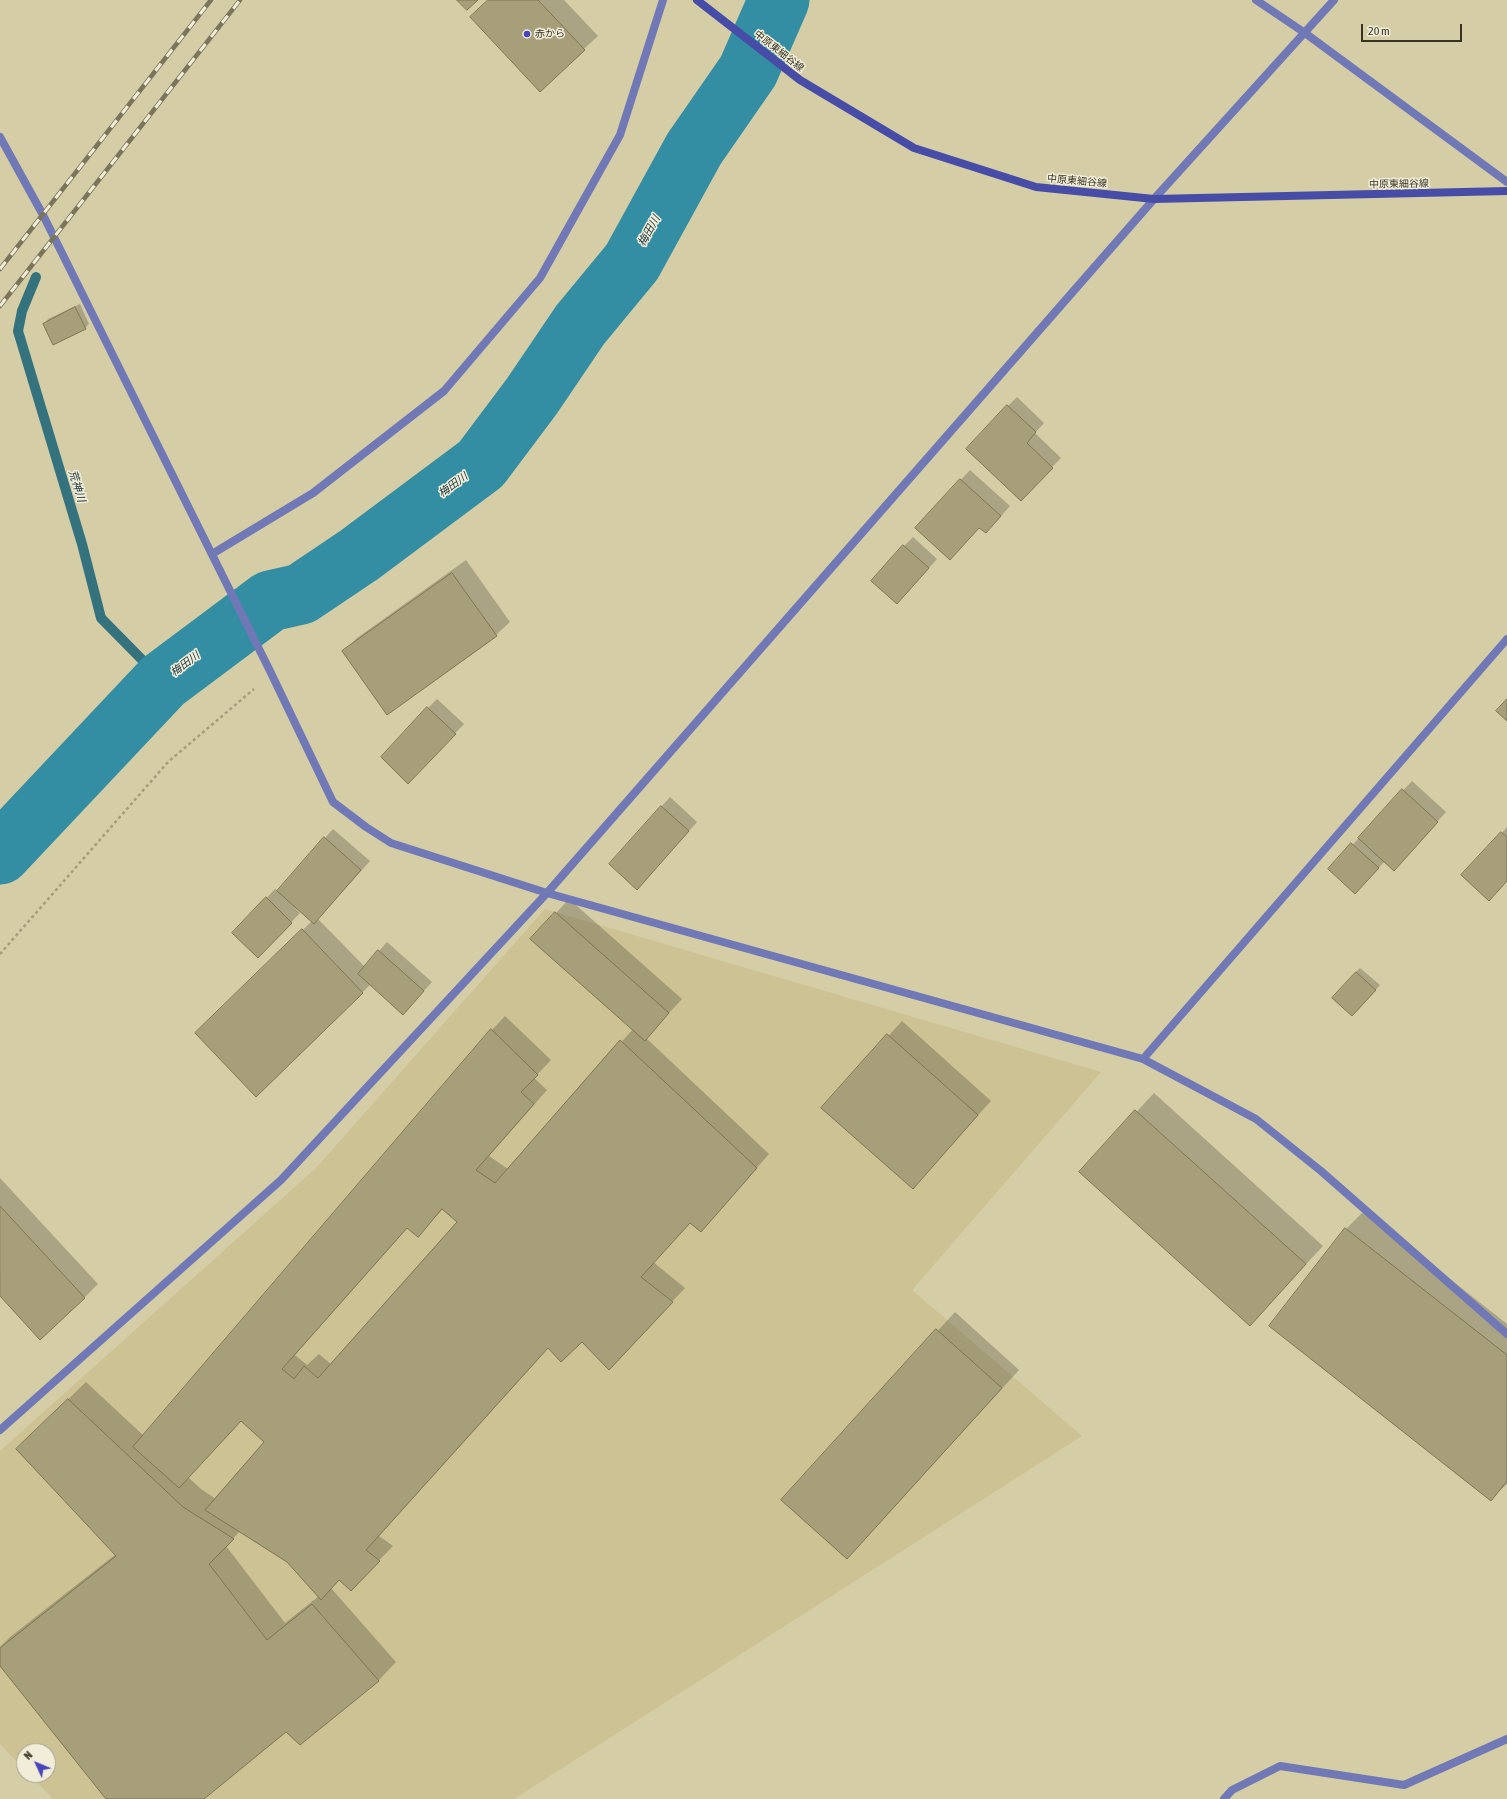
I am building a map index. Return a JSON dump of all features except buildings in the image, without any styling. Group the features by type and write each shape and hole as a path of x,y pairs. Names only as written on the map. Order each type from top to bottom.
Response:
{"main road":[{"name":"中原東細谷線","path":"697,0 800,80 914,148 1036,187 1154,198 1507,191"}],"street":[{"path":"212,554 313,493 444,391 540,278 620,135 663,0"},
{"path":"1256,0 1305,33 1507,182"},
{"path":"0,1430 281,1180 547,893 1154,198 1334,0"},
{"path":"0,137 33,196 271,673 333,802 366,828 391,843 547,893 1143,1059 1256,1119 1321,1171 1507,1334"},
{"path":"1143,1059 1507,639"},
{"path":"1224,1799 1232,1790 1280,1766 1404,1785 1507,1739"}],"path":[{"path":"0,954 168,762 271,673"}],"shaded area":[{"path":"545,909 1101,1072 912,1290 1082,1436 514,1799 53,1799 38,1783 56,1783 56,1743 16,1743 16,1761 0,1744 0,1451 316,1168"}],"waterway":[{"name":"梅田川","path":"0,854 163,681 270,601 301,594 359,555 481,464 532,396 580,325 632,262 694,149 748,71 779,0"},
{"name":"荒神川","path":"36,277 22,311 18,331 82,544 101,618 163,681"}],"railway":[{"path":"0,269 211,0"},
{"path":"0,306 240,0"}],"place":[{"name":"赤から","path":"527,34"}]}
